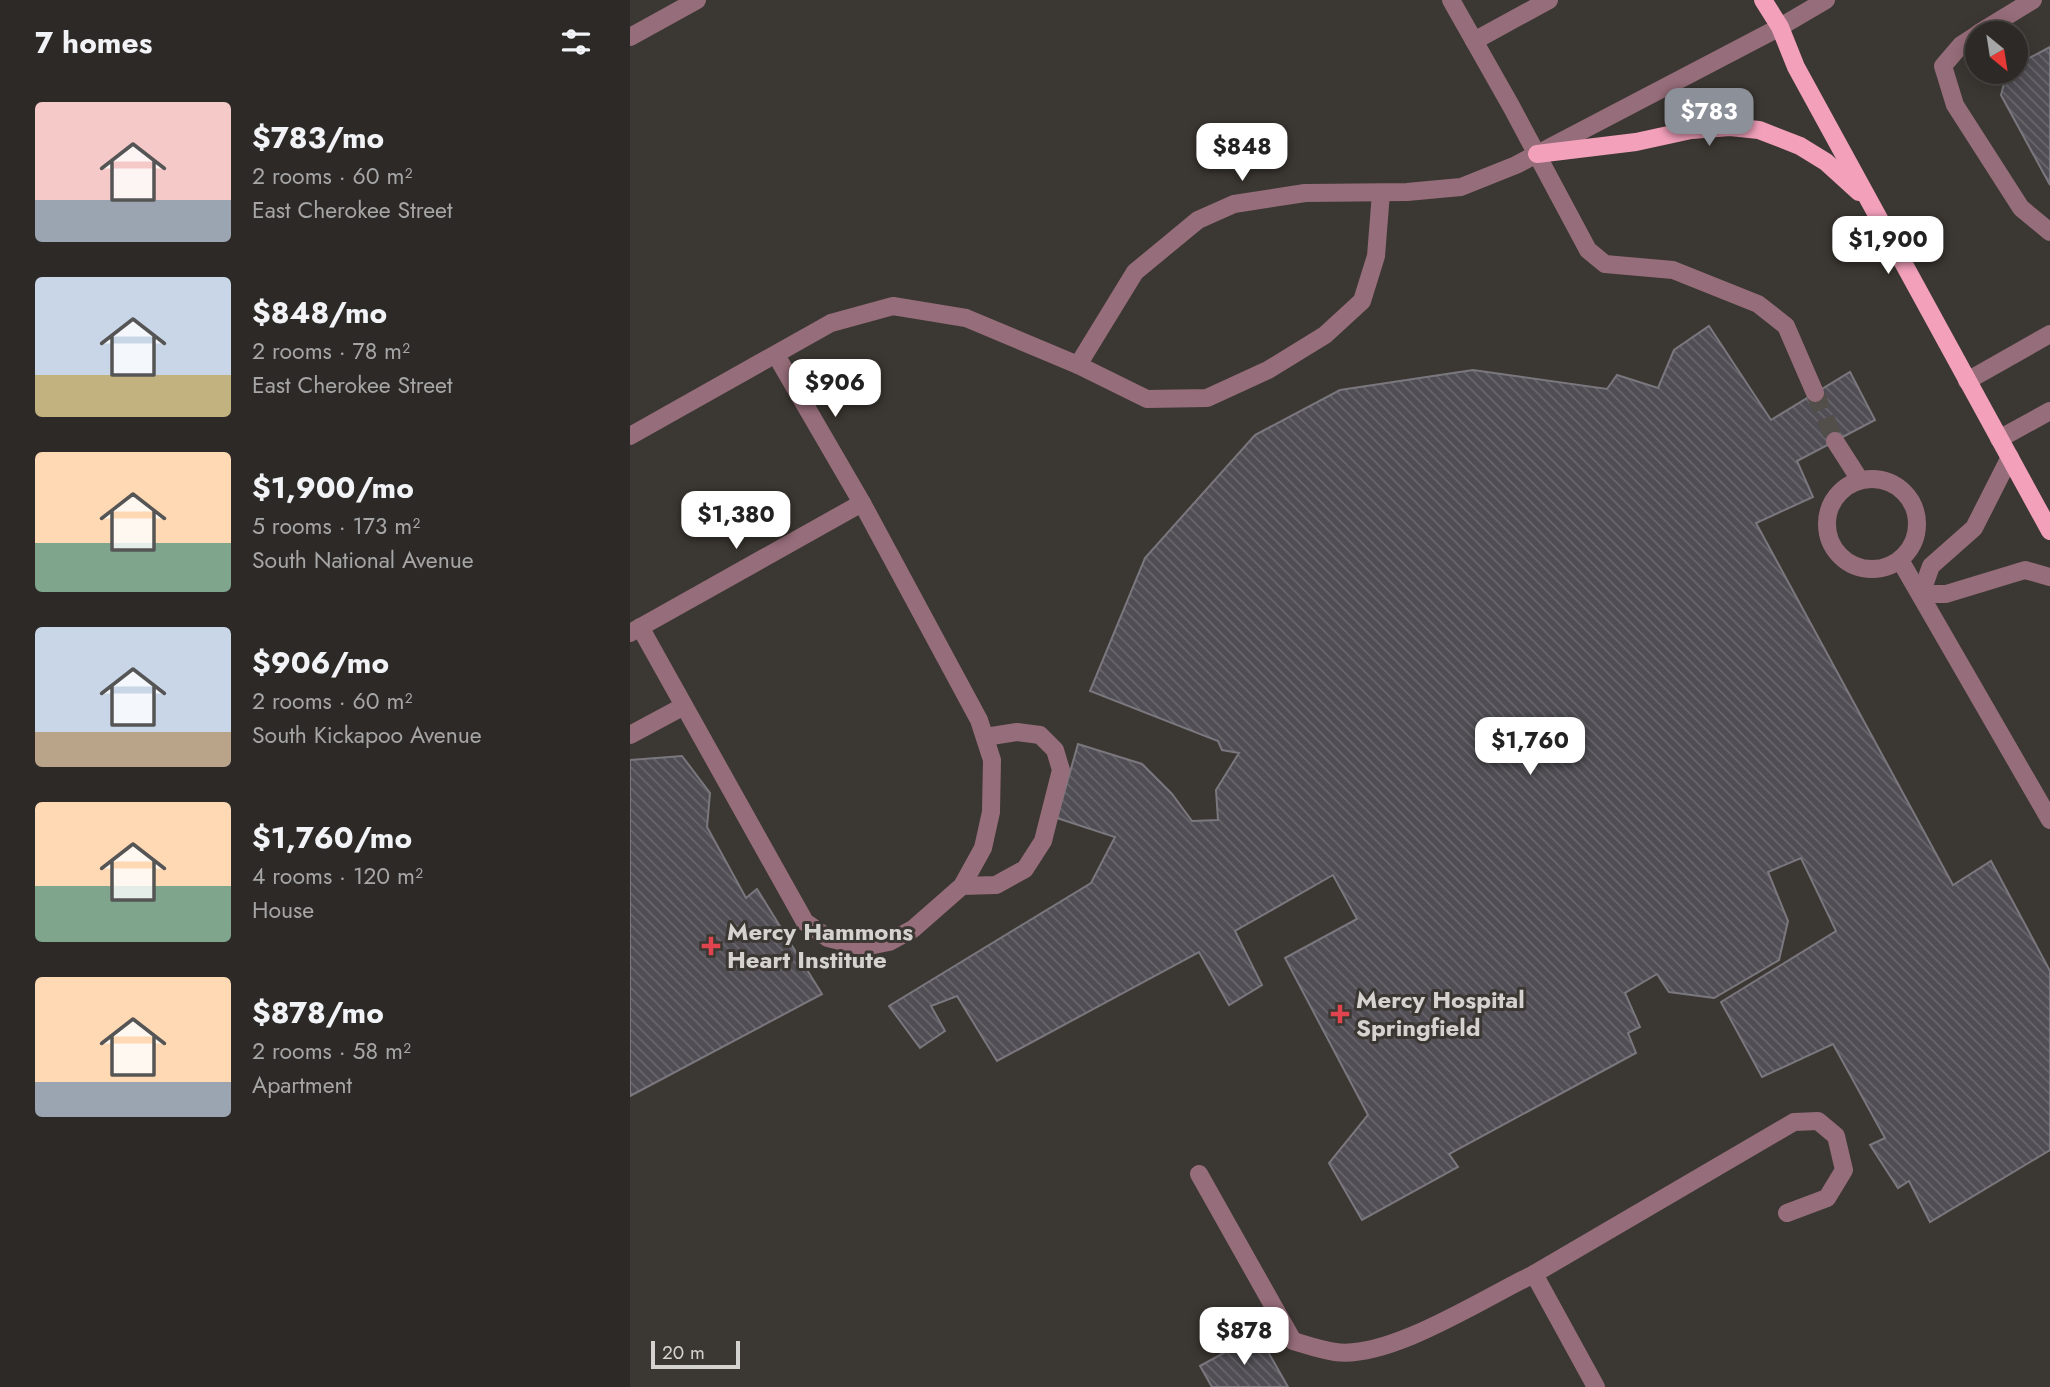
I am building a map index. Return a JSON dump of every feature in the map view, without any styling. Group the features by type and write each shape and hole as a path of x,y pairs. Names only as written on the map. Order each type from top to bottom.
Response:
{"main road":[{"path":"1763,0 1780,27 1796,67 2000,439 2044,506 2050,531"},
{"path":"1537,154 1636,142 1704,129 1730,127 1759,130 1800,146 1826,162 1871,203"}],"street":[{"path":"630,37 697,0"},
{"path":"1451,0 1588,250 1605,264 1673,270 1758,304 1786,326 1815,393"},
{"path":"1474,41 1549,0"},
{"path":"1078,366 1135,272 1198,220 1234,204 1305,193 1381,193 1461,187 1537,154 1780,27 1826,0"},
{"path":"1999,21 2033,0"},
{"path":"1965,42 1943,66 1955,105 2021,208 2050,232"},
{"path":"630,436 831,323 893,306 966,318 1147,399 1207,398 1268,370 1325,335 1362,301 1377,256 1381,193"},
{"path":"1968,381 2050,334"},
{"path":"776,355 862,503 979,720 992,760 991,812 983,848 962,886 913,929 889,942 864,947 828,938 805,922 684,706 635,630 862,503"},
{"path":"2000,439 2050,411"},
{"path":"1835,441 1860,480"},
{"path":"1922,594 1931,566 1974,528 2010,457"},
{"path":"1876,478 1891,482 1904,491 1913,503 1917,534 1911,548 1900,559 1887,567 1873,569 1846,561 1835,551 1827,524 1829,509 1846,486 1860,480 1876,478"},
{"path":"1900,559 2050,820"},
{"path":"1922,594 1946,594 2025,570 2050,578"},
{"path":"630,736 684,706"},
{"path":"962,886 996,885 1025,869 1043,841 1061,770 1055,750 1040,735 1017,732 985,737"},
{"path":"1199,1174 1293,1341 1337,1353 1362,1351 1407,1339 1534,1274 1794,1122 1818,1121 1836,1136 1844,1170 1827,1198 1787,1213"},
{"path":"1534,1274 1595,1387"}],"building":[{"path":"2050,47 2050,185 2001,95 2004,84 2028,84 2028,59"},
{"name":"Mercy Hospital Springfield","path":"1709,326 1771,420 1850,372 1875,420 1797,461 1813,497 1756,523 1953,885 1991,861 2050,971 2050,1150 1930,1222 1909,1181 1898,1188 1870,1145 1885,1138 1833,1044 1762,1077 1721,1002 1836,931 1801,858 1768,872 1788,921 1779,960 1714,998 1669,992 1657,974 1625,993 1640,1027 1628,1033 1636,1053 1449,1154 1458,1167 1362,1220 1329,1163 1368,1115 1285,958 1357,919 1333,875 1235,931 1262,985 1229,1005 1199,952 997,1061 957,996 931,1006 945,1031 920,1048 889,1006 1091,883 1115,837 1057,818 1078,744 1142,764 1172,794 1192,821 1218,820 1216,790 1239,753 1222,750 1218,741 1090,691 1145,558 1255,435 1340,390 1473,370 1607,389 1617,375 1658,388 1674,350"},
{"name":"Mercy Hammons Heart Institute","path":"682,756 710,793 707,827 746,898 757,889 822,994 630,1096 630,760"},
{"path":"1258,1334 1288,1387 1212,1387 1200,1366"}],"tunnel":[{"path":"1815,393 1835,441"}],"place":[{"name":"Mercy Hammons Heart Institute","path":"711,946"},
{"name":"Mercy Hospital Springfield","path":"1340,1014"}]}
